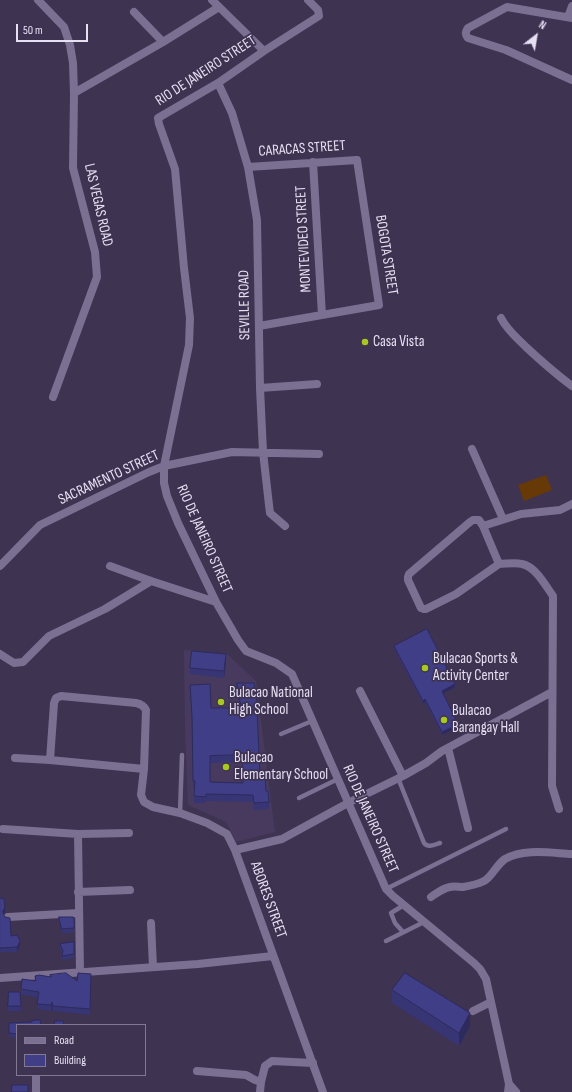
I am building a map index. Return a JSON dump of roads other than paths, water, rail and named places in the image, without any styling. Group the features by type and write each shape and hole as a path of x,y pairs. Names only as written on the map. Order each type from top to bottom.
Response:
{"street":[{"name":"LAS VEGAS ROAD","path":"38,0 64,27 70,45 73,63 74,94 73,168 95,252 97,277 53,397"},
{"path":"212,0 264,51"},
{"name":"RIO DE JANEIRO STREET","path":"308,0 318,10 319,16 264,51 218,83 158,118 175,169 190,318 189,345 164,466 164,483 178,523 216,602 238,640 246,651 276,662 292,674 386,889 480,969 486,980 508,1088 516,1092"},
{"path":"572,0 570,17 507,7 468,28 466,32 468,38 506,50 572,80"},
{"path":"74,94 163,42 219,7"},
{"path":"134,12 163,42"},
{"name":"SEVILLE ROAD","path":"218,83 232,113 248,167 257,220 260,388 263,452 270,513 285,526"},
{"name":"CARACAS STREET","path":"248,167 357,160"},
{"name":"BOGOTA STREET","path":"259,326 379,305 357,160"},
{"name":"MONTEVIDEO STREET","path":"313,162 322,315"},
{"path":"501,318 504,325 510,332 535,356 572,386"},
{"path":"260,388 317,384"},
{"path":"472,449 503,519"},
{"name":"SACRAMENTO STREET","path":"0,566 40,525 164,466 232,452 319,454"},
{"path":"483,526 521,514 560,510 572,504"},
{"path":"499,564 483,526 479,520 473,520 410,574 408,580 421,608 426,609 456,594 499,564 521,563 530,566 553,596 552,786 559,809"},
{"path":"110,566 216,602"},
{"path":"0,654 14,663 23,662 49,636 105,610 152,581"},
{"path":"360,691 401,777"},
{"path":"235,850 282,839 348,803 401,777 426,763 448,748 552,692"},
{"name":"ABORES STREET","path":"50,760 54,704 56,698 61,696 136,703 144,707 146,710 144,769 141,795 144,802 153,807 180,813 207,823 227,834 235,850 323,1092"},
{"path":"448,748 468,828"},
{"path":"15,758 144,769"},
{"path":"3,829 78,834 129,833"},
{"path":"78,834 80,972"},
{"path":"431,897 441,890 451,887 464,887 485,881 492,871 504,859 522,853 547,852 572,854"},
{"path":"78,892 130,890"},
{"path":"8,917 79,913"},
{"path":"151,923 153,967"},
{"path":"0,978 198,964 273,956"},
{"path":"473,1011 491,1002"},
{"path":"260,1092 265,1066 272,1061 313,1063"},
{"path":"197,1070 246,1075 261,1082"},
{"path":"36,1076 36,1092"}],"lane":[{"path":"281,734 312,721"},
{"path":"180,813 182,755"},
{"path":"401,777 424,843 429,846 440,843"},
{"path":"299,798 338,779"},
{"path":"386,889 506,830"},
{"path":"403,932 395,923 392,913 404,905"},
{"path":"386,941 424,922"}],"place":[{"name":"Casa Vista","path":"365,342"},
{"name":"Bulacao Sports & Activity Center","path":"425,668"},
{"name":"Bulacao National High School","path":"221,702"},
{"name":"Bulacao Barangay Hall","path":"444,720"},
{"name":"Bulacao Elementary School","path":"226,767"}]}
